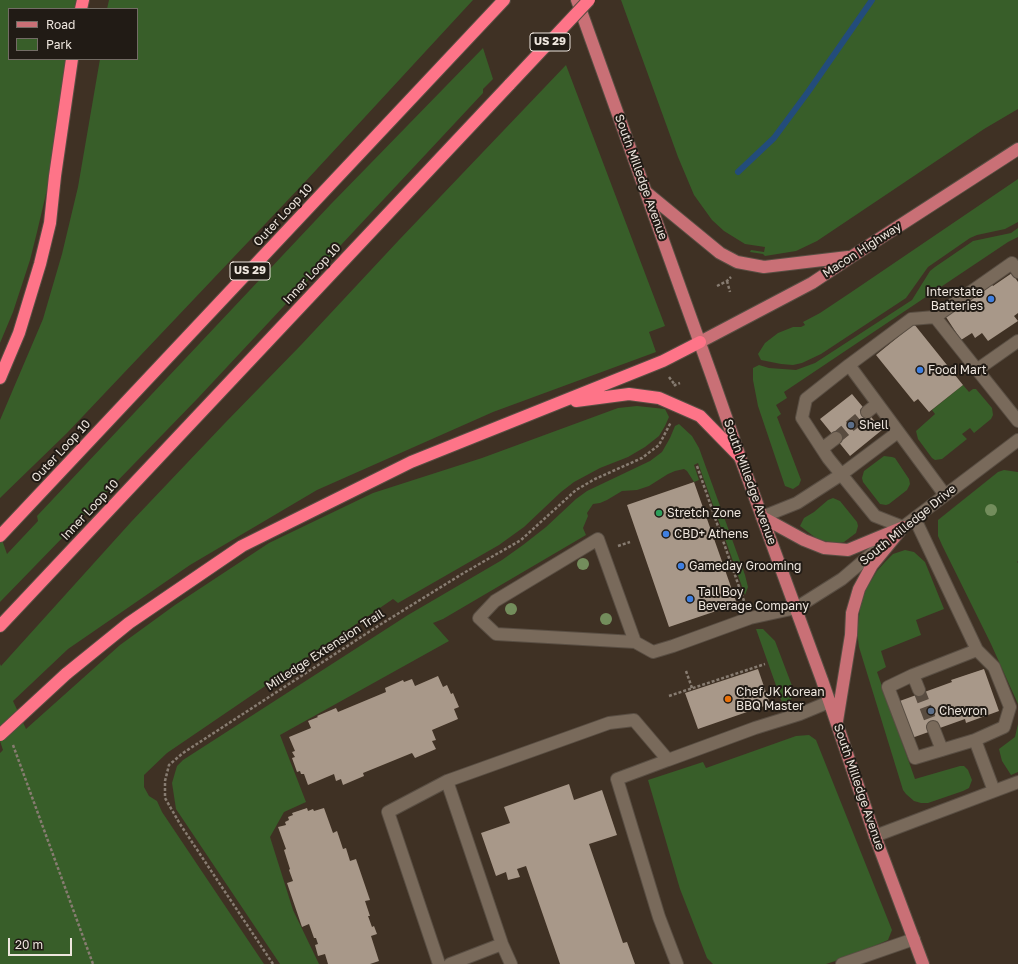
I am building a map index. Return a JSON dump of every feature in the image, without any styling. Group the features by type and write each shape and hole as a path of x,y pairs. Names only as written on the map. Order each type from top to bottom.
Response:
{"highway":[{"name":"Outer Loop 10","path":"0,536 504,0"},
{"name":"Inner Loop 10","path":"0,626 589,0"},
{"path":"0,378 19,333 40,264 50,223 56,168 72,60"},
{"path":"0,734 66,674 129,623 242,546 411,462 663,361 700,342"},
{"path":"561,402 629,394 659,398 700,416 740,457"}],"main road":[{"name":"South Milledge Avenue","path":"577,0 740,457 830,702 875,836 923,964"},
{"name":"Macon Highway","path":"700,342 812,283 1018,149"},
{"path":"646,192 720,253 737,262 764,267 851,257"},
{"path":"762,517 804,540 824,548 832,549 848,550 903,527"},
{"path":"836,722 851,635 852,613 859,589 872,565 903,527"}],"street":[{"path":"903,527 875,516 828,458 823,448 802,418 806,399 911,319 935,317 1012,263 1018,272"},
{"path":"935,317 1018,421"},
{"path":"978,370 1018,340"},
{"path":"849,365 945,495"},
{"path":"867,412 877,404"},
{"path":"762,517 797,503 842,474 898,432"},
{"path":"823,448 836,438"},
{"name":"South Milledge Drive","path":"635,642 653,652 750,618 796,608 842,579 903,527 1018,441"},
{"path":"915,519 977,650 994,667 1010,707 1004,727 975,740 915,758 888,687 913,675 977,650"},
{"path":"598,539 635,642 496,634 479,618 495,601 598,539"},
{"path":"913,675 919,690"},
{"path":"677,964 659,916 617,779 830,702"},
{"path":"439,964 388,812 447,781 609,723 634,720 668,760"},
{"path":"933,727 942,750"},
{"path":"975,740 994,791"},
{"path":"447,781 502,944 511,964"},
{"path":"875,836 1018,782"},
{"path":"842,964 914,939"},
{"path":"450,964 502,944"}],"path":[{"path":"717,286 728,281 730,292"},
{"path":"668,376 674,385"},
{"name":"Milledge Extension Trail","path":"273,964 180,824 165,798 164,781 169,765 183,753 378,626 462,574 521,540 576,490 595,479 642,458 659,445 673,418"},
{"path":"697,466 744,601"},
{"path":"616,547 630,542"},
{"path":"669,696 765,664"},
{"path":"686,671 692,688"},
{"path":"13,745 94,964"}],"green space":[{"path":"0,0 77,0 76,8 8,8 8,60 68,60 50,177 37,232 30,260 13,312 0,343"},
{"path":"109,0 473,0 304,183 67,433 0,498 0,420 43,319 62,254 78,187 100,60 138,60 138,8 107,8"},
{"path":"621,0 1018,0 1018,109 984,129 817,241 796,251 765,256 763,254 750,252 751,250 764,252 765,247 745,244 724,231 712,220 694,195 678,157"},
{"path":"483,48 493,79 483,89 483,93 198,398 0,602 0,534 7,554 38,521 37,516 331,204"},
{"path":"566,65 665,326 649,332 656,352 493,412 317,490 190,565 68,649 13,701 26,729 120,645 175,605 269,543 373,493 482,458 618,408 637,406 665,409 669,417 659,436 645,447 628,457 600,468 574,482 561,492 524,527 499,545 398,603 393,599 167,753 144,775 144,787 149,796 157,801 162,812 264,964 0,964 0,753 3,750 0,741 0,664 1,666 131,522"},
{"path":"1018,179 1018,222 1005,229 970,238 928,267 906,298 821,354 802,363 793,365 761,360 758,354 765,343 778,333 793,327 801,327 805,325 803,322 820,313"},
{"path":"1018,228 1018,237 1008,242 784,392 787,398 776,405 781,414 777,417 801,480 799,485 793,489 785,486 758,406 753,380 753,368 759,365 769,368 796,370 815,363 912,300 930,271 973,241 1011,233"},
{"path":"963,385 969,392 976,389 992,408 993,415 991,419 974,433 970,428 962,434 967,439 942,459 935,460 918,439 916,431 935,414 932,410"},
{"path":"679,424 692,436 699,448 745,575 748,587 745,595 698,463 694,465 699,480 694,482 684,469 668,474 649,486 637,490 622,491 607,500 593,504 587,513 588,516 583,528 586,535 443,619 433,623 449,641 280,735 306,802 284,812 270,837 293,910 319,964 280,964 176,809 172,783 177,766 183,760 408,615 502,560 546,527 576,499 587,491 650,461 662,452 675,426"},
{"path":"884,456 895,458 909,479 910,484 907,490 886,505 880,504 863,482 862,478 864,471"},
{"path":"1004,470 1018,472 1018,704 991,644 938,536 938,520 998,472"},
{"path":"833,498 840,501 857,522 858,526 856,533 844,542 838,543 816,538 800,526 804,518"},
{"path":"905,550 914,552 925,562 944,609 916,620 921,635 881,651 886,667 877,672 915,779 964,766 968,770 972,780 969,788 928,803 914,801 903,790 859,647 858,639 860,608 865,591 877,571 885,562 893,554"},
{"path":"756,629 763,629 775,641 794,691 789,705 784,708"},
{"path":"1018,724 1018,772 1011,775 1002,761 999,749 1015,737"},
{"path":"809,735 816,740 892,930 888,940 851,956 826,964 713,964 707,958 680,889 648,780 703,762 706,768 796,736"}],"building":[{"name":"Interstate Batteries","path":"1012,273 1018,282 1018,313 1014,316 1018,321 988,341 982,333 975,338 972,333 961,340 944,314 990,282 993,286"},
{"name":"Food Mart","path":"914,324 963,385 929,412 918,399 914,402 876,355"},
{"name":"Shell","path":"852,394 882,430 850,456 820,419"},
{"path":"694,482 737,604 669,627 627,505"},
{"name":"Chef JK Korean BBQ Master","path":"758,669 770,704 698,729 685,693"},
{"path":"984,669 999,711 966,723 965,719 909,739 897,702 952,682 951,680"},
{"path":"438,676 443,687 447,685 451,694 453,693 459,707 454,709 458,719 432,730 436,740 432,741 436,749 415,758 412,753 363,773 364,776 343,785 341,779 336,781 334,774 308,785 304,774 301,774 300,771 297,772 292,758 295,757 292,752 295,751 289,737 311,728 308,721 336,708 338,712 386,692 385,688 403,680 404,682 412,679 415,686"},
{"path":"569,784 574,800 602,790 617,835 589,844 623,943 627,942 635,964 560,964 526,866 517,869 520,877 508,880 506,872 496,876 481,833 510,823 504,807"},
{"path":"307,808 308,811 313,809 314,811 324,808 333,833 337,831 343,849 346,848 350,861 356,859 370,900 365,901 372,927 374,926 377,934 371,936 379,961 370,964 328,964 325,954 318,956 315,945 318,944 309,924 302,927 287,883 293,881 284,850 286,849 278,827 286,825 285,822 289,820 288,817 293,815 292,813"}],"waterway":[{"path":"738,172 774,138 872,0"}],"tunnel":[{"path":"836,438 867,412"},
{"path":"919,690 933,727"}],"place":[{"name":"Interstate Batteries","path":"991,299"},
{"name":"Food Mart","path":"920,370"},
{"name":"Shell","path":"851,425"},
{"name":"Stretch Zone","path":"659,513"},
{"name":"CBD+ Athens","path":"666,534"},
{"name":"Gameday Grooming","path":"681,566"},
{"name":"Tall Boy Beverage Company","path":"690,599"},
{"name":"Chef JK Korean BBQ Master","path":"728,699"},
{"name":"Chevron","path":"931,711"}]}
